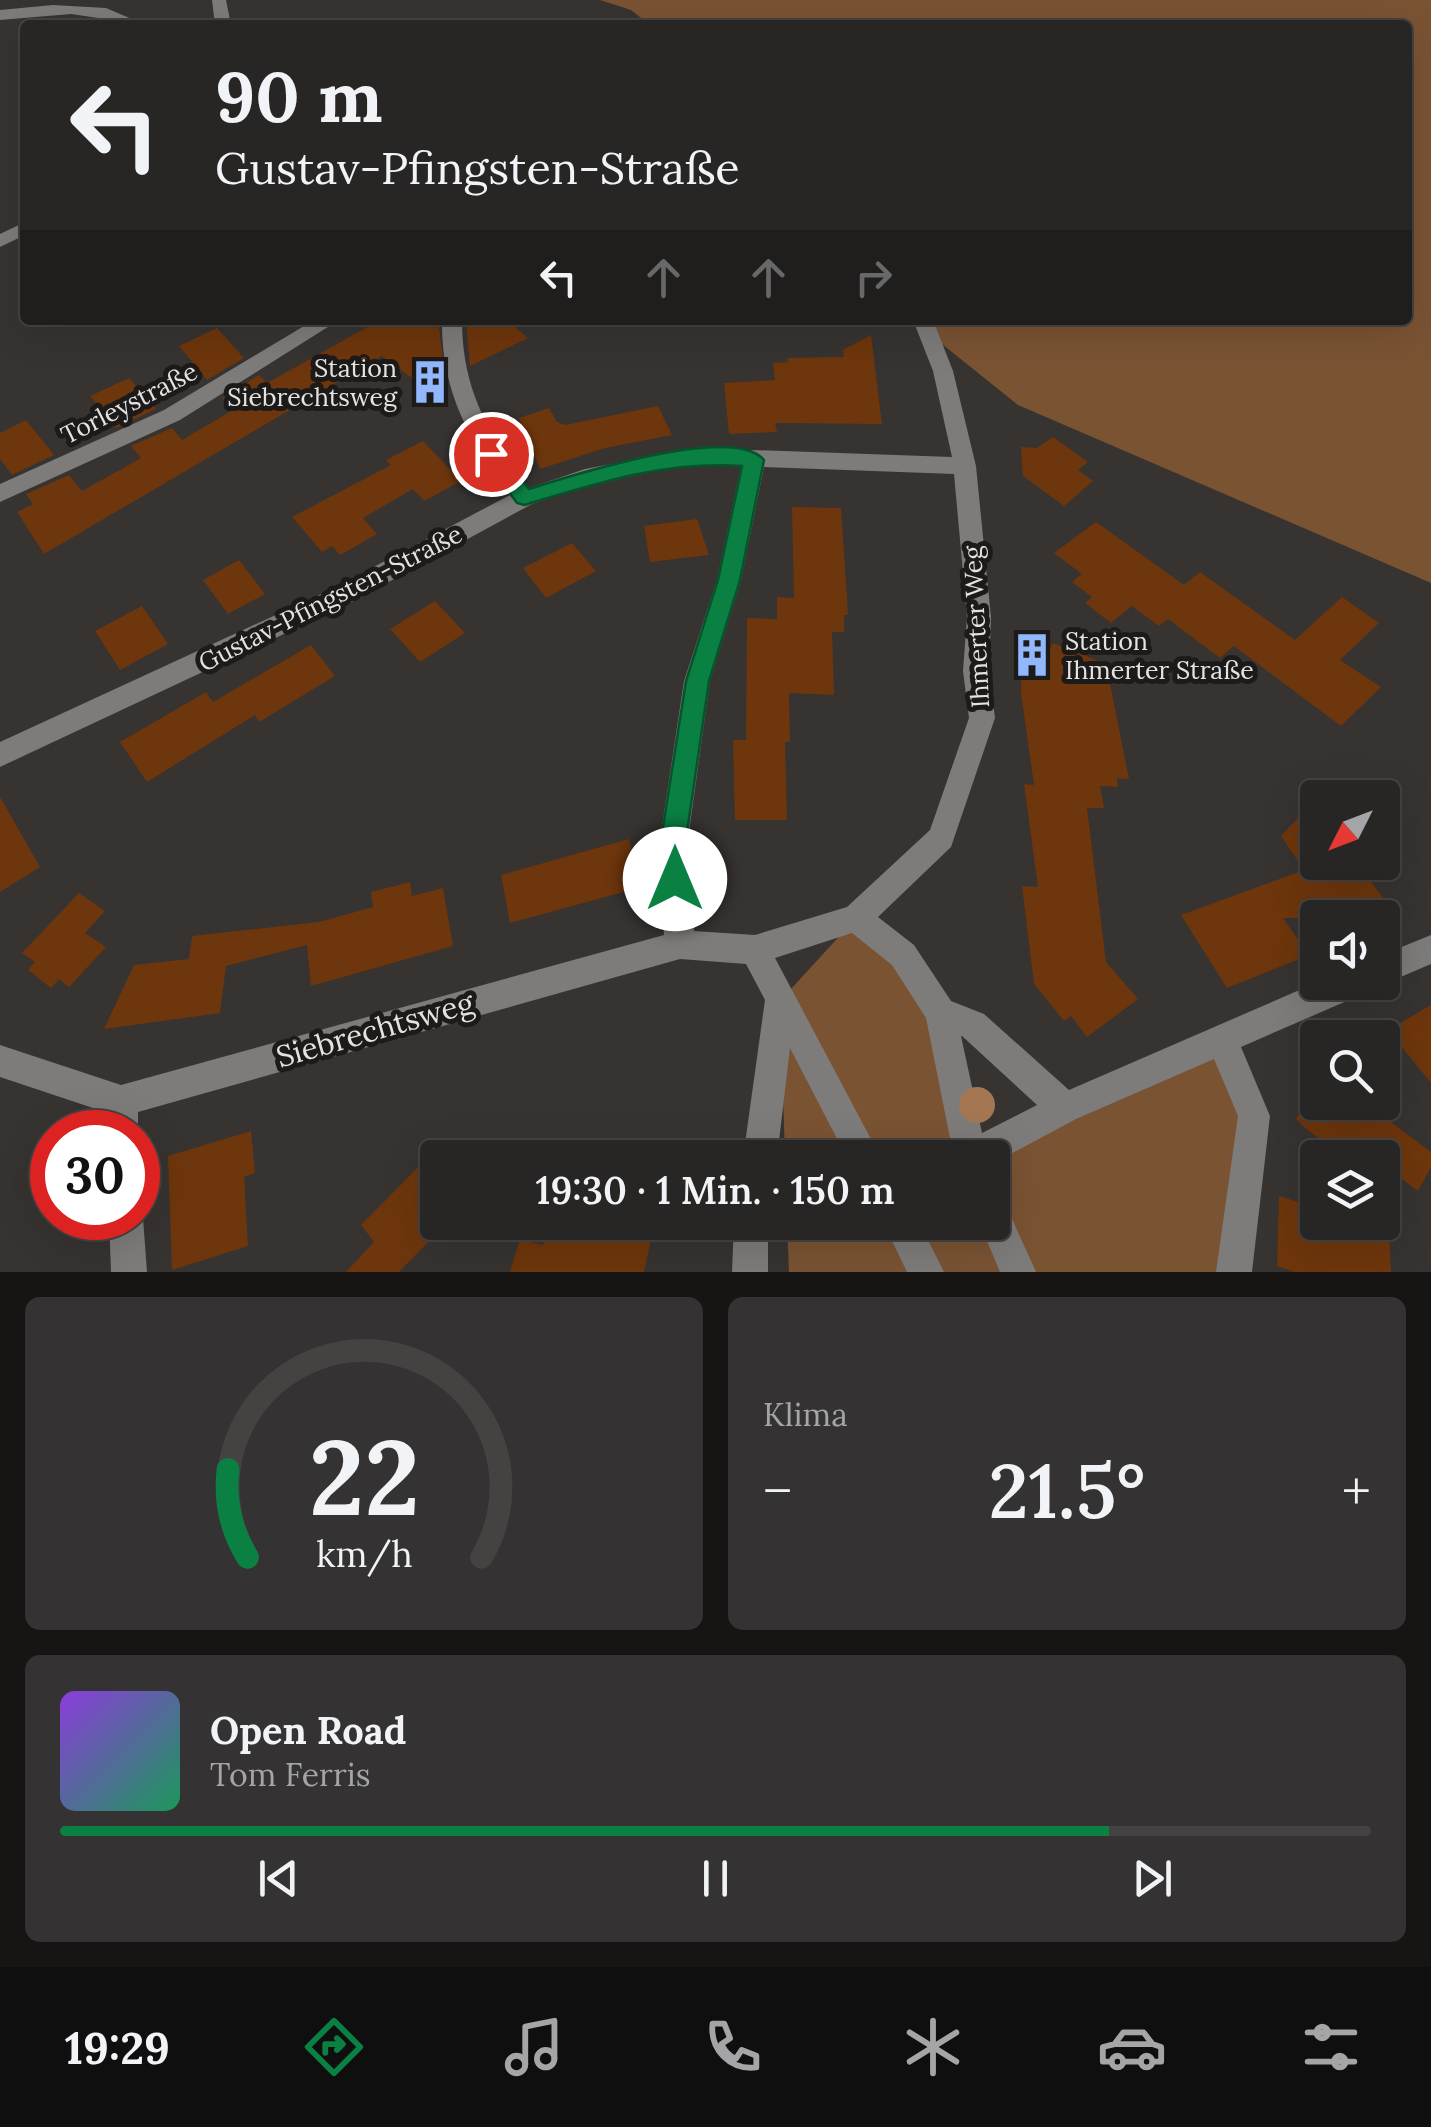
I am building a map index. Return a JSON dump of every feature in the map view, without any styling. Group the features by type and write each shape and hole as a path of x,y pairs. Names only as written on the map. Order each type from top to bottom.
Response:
{"street":[{"path":"0,15 78,11 120,14 130,20"},
{"name":"Torleystraße","path":"0,494 172,416 321,325"},
{"path":"452,325 456,390 475,433 524,498"},
{"name":"Ihmerter Weg","path":"756,950 856,918 941,838 982,718 976,671 979,617 965,466 944,371 925,325"},
{"name":"Gustav-Pfingsten-Straße","path":"0,755 339,596 524,498 638,464 694,456 965,466"},
{"path":"680,945 672,846 697,681 729,580 754,460"},
{"path":"856,918 904,955 940,1012 967,1140"},
{"name":"Siebrechtsweg","path":"145,1110 680,945 756,950"},
{"path":"1400,962 1431,949"},
{"path":"756,950 854,1140"},
{"path":"1004,1140 1065,1108 1313,1000"},
{"path":"762,1140 780,1001"},
{"path":"940,1012 973,1025 1065,1108"},
{"path":"1222,1040 1254,1116 1234,1272"},
{"name":"Siebrechtsweg","path":"0,1061 107,1110"},
{"path":"127,1240 129,1272"},
{"path":"750,1272 751,1240"},
{"path":"909,1240 926,1272"},
{"path":"1004,1240 1018,1272"}],"shaded area":[{"path":"600,0 1431,0 1431,583 1018,405 918,325 1412,325 1412,20 644,20 631,10"},
{"path":"856,918 940,1012 967,1140 784,1140 780,1001"},
{"path":"1219,1046 1249,1114 1228,1272 1023,1272 1010,1240 1010,1149"},
{"path":"788,1240 1001,1240 1018,1272 789,1272"}],"building":[{"path":"371,325 439,325 446,382 431,392 382,356 44,554 17,512 33,504 26,494 69,475 82,491 141,458 131,446 172,428 182,440 233,410 222,398 259,375 267,383"},
{"path":"466,325 513,325 528,338 470,366"},
{"path":"217,328 244,358 207,380 179,346"},
{"path":"871,335 882,424 775,423 777,432 729,434 724,383 775,380 773,363 788,362 787,358 844,357 843,350"},
{"path":"129,378 156,409 116,428 90,396"},
{"path":"658,406 672,435 605,448 540,469 519,418 549,408 557,422 565,425"},
{"path":"26,420 54,455 12,475 0,459 0,433"},
{"path":"1053,437 1088,462 1078,470 1093,481 1064,506 1023,476 1021,447 1037,448"},
{"path":"423,441 461,481 424,501 413,489 363,518 377,534 340,555 332,546 322,552 292,517 391,465 386,460"},
{"path":"792,507 841,508 848,615 844,615 844,632 832,632 834,695 789,693 790,742 785,742 787,820 735,820 733,740 746,740 747,618 777,619 777,597 794,598"},
{"path":"697,519 709,555 650,562 644,526"},
{"path":"1096,522 1184,585 1200,572 1295,640 1342,597 1379,623 1340,660 1381,687 1341,726 1234,646 1220,658 1168,619 1159,626 1132,606 1111,623 1085,603 1092,597 1072,582 1082,574 1054,553"},
{"path":"572,543 596,571 546,598 523,568"},
{"path":"239,560 265,594 228,614 203,580"},
{"path":"435,601 465,633 420,662 390,629"},
{"path":"142,606 168,644 120,670 95,631"},
{"path":"1053,643 1111,666 1107,669 1129,779 1117,778 1118,787 1100,786 1104,808 1087,808 1106,962 1138,999 1087,1037 1071,1016 1064,1021 1034,984 1022,886 1038,887 1024,784 1034,785 1021,693 1022,647 1049,651"},
{"path":"311,645 335,676 259,722 255,715 147,782 120,742 206,692 213,702"},
{"path":"0,797 40,867 0,892"},
{"path":"1300,816 1300,864 1281,836"},
{"path":"629,839 642,887 510,923 501,875"},
{"path":"1300,871 1300,880 1370,880 1385,900 1300,900 1300,918 1283,918 1300,942 1300,959 1227,988 1181,915"},
{"path":"410,882 412,896 443,888 453,946 311,986 307,945 226,966 220,1013 104,1029 134,965 189,959 192,936 319,922 373,907 371,892"},
{"path":"79,893 105,911 85,933 106,947 69,987 59,979 51,988 28,970 35,962 22,953"},
{"path":"1431,1005 1431,1083 1400,1045 1400,1023"},
{"path":"1300,1113 1300,1120 1388,1120 1431,1152 1431,1167 1418,1191 1400,1178 1400,1140 1321,1140 1296,1119"},
{"path":"251,1131 255,1173 244,1177 248,1246 172,1270 168,1156"},
{"path":"420,1165 420,1240 430,1240 399,1272 346,1272 374,1242 361,1225"},
{"path":"1279,1196 1300,1202 1300,1240 1389,1240 1391,1272 1294,1272 1277,1266"},
{"path":"520,1240 543,1245 544,1240 651,1240 644,1272 510,1272"}],"place":[{"name":"Station Siebrechtsweg","path":"430,382"},
{"name":"Station Ihmerter Straße","path":"1032,655"}],"route":[{"path":"491,454 524,498 638,464 694,456 754,460 729,580 697,681 672,846 675,879"}]}
